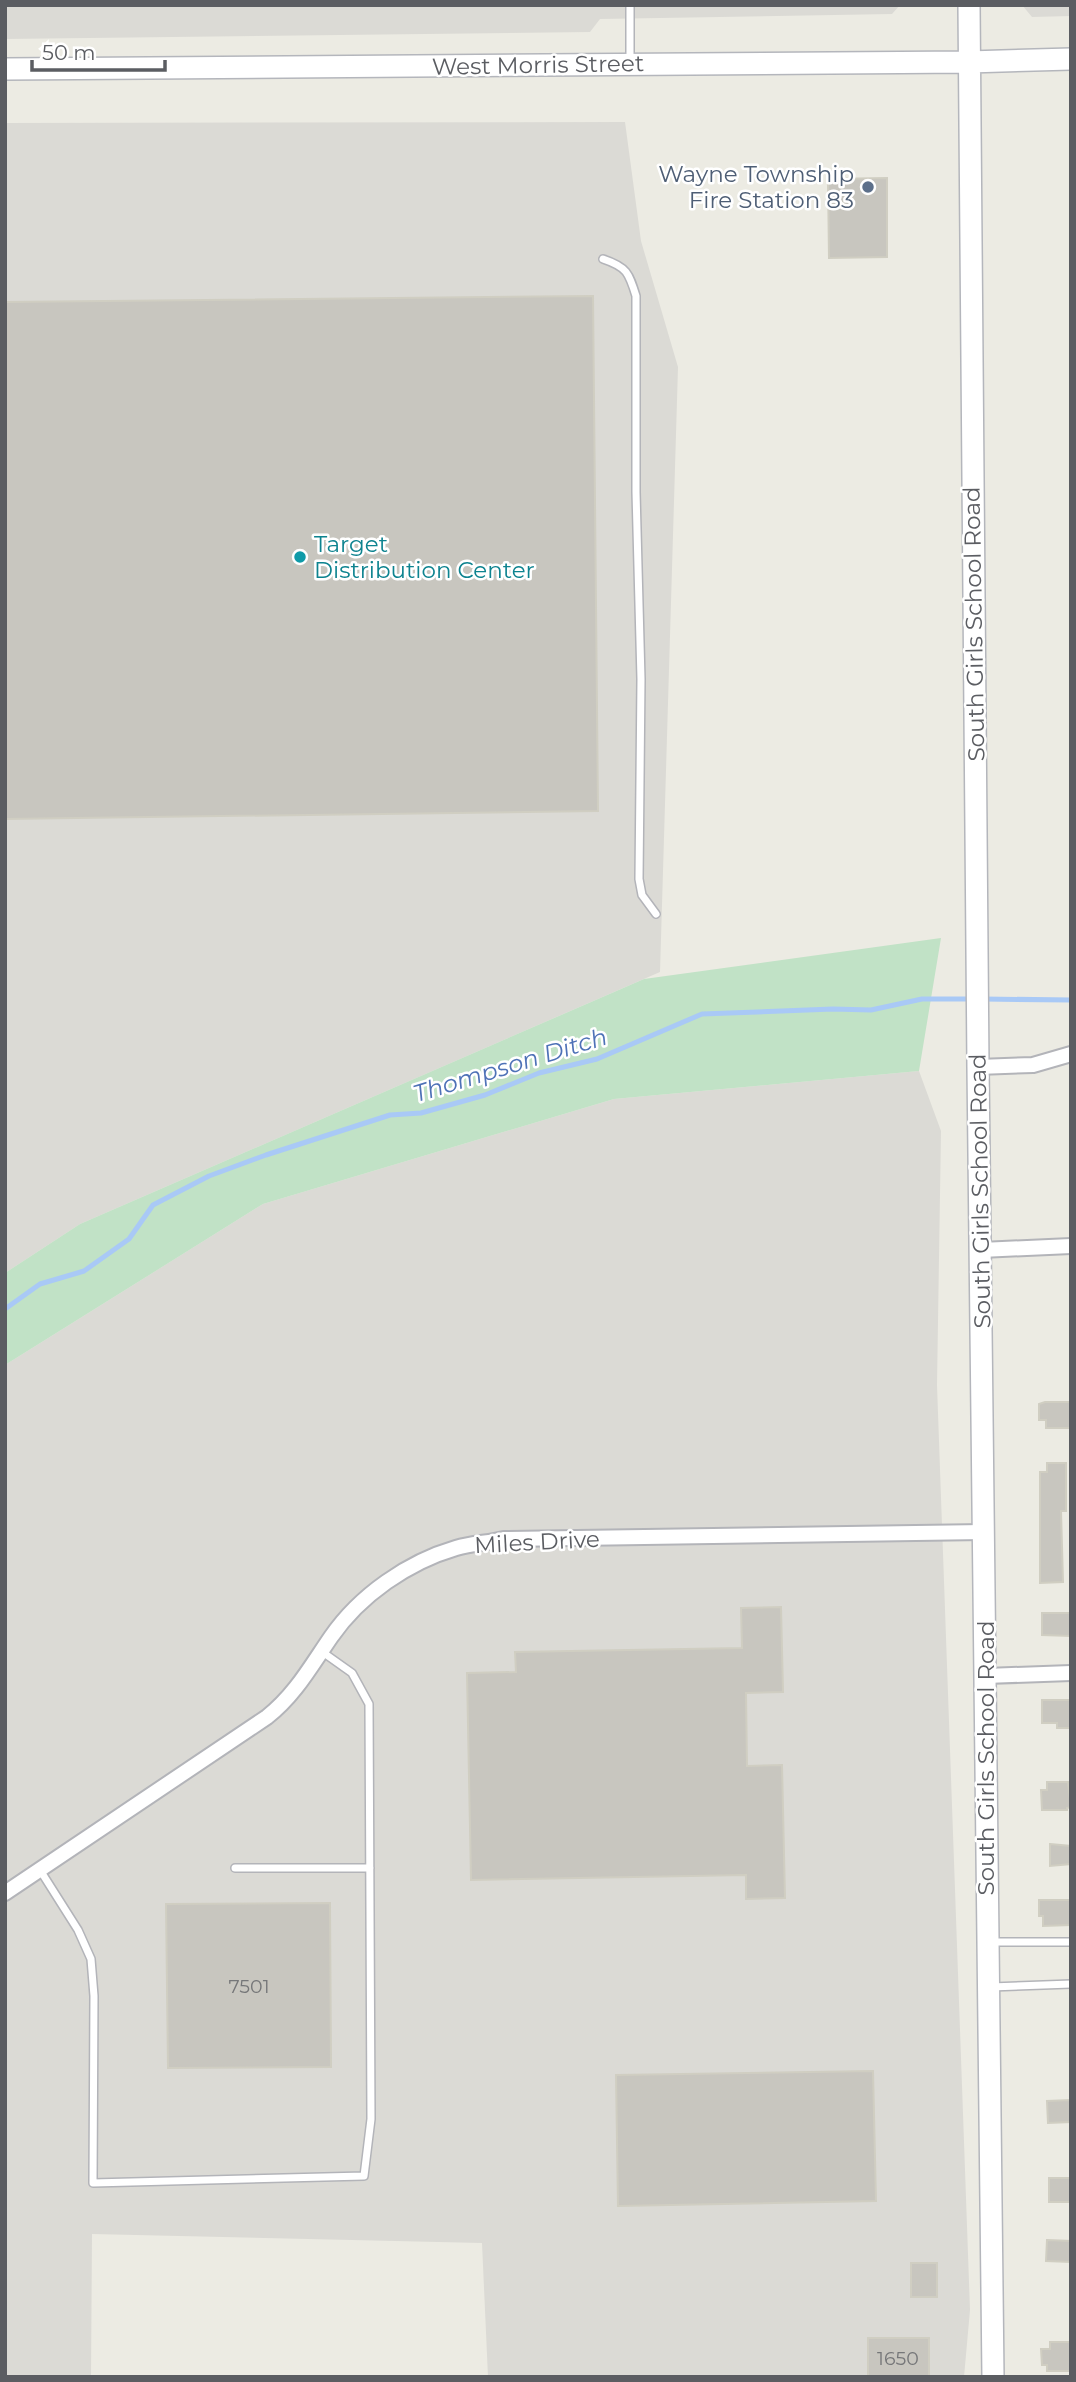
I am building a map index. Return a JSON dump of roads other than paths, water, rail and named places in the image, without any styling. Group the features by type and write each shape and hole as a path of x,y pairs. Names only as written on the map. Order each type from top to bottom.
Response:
{"main road":[{"name":"South Girls School Road","path":"969,5 993,2377"},
{"name":"West Morris Street","path":"5,69 1071,59"}],"street":[{"path":"978,1067 1033,1065 1071,1054"},
{"path":"981,1250 1071,1247"},
{"name":"Miles Drive","path":"5,1893 268,1717 298,1687 336,1630 358,1605 391,1578 436,1555 476,1543 518,1539 984,1532"},
{"path":"986,1676 1071,1673"}],"lane":[{"path":"630,5 631,63"},
{"path":"603,259 618,264 630,275 636,296 639,879 642,895 656,914"},
{"path":"40,1870 78,1930 91,1959 94,1996 93,2183 363,2176 371,2119 369,1704 352,1673 321,1651"},
{"path":"234,1868 370,1868"},
{"path":"987,1942 1071,1942"},
{"path":"988,1987 1071,1984"}],"waterway":[{"name":"Thompson Ditch","path":"5,1309 40,1284 84,1271 129,1239 153,1205 209,1176 390,1115 421,1113 485,1095 539,1073 597,1059 702,1014 871,1010 922,999 973,999"},
{"name":"Thompson Ditch","path":"983,999 1071,1000"}],"place":[{"name":"Wayne Township Fire Station 83","path":"868,187"},
{"name":"Target Distribution Center","path":"300,557"}]}
